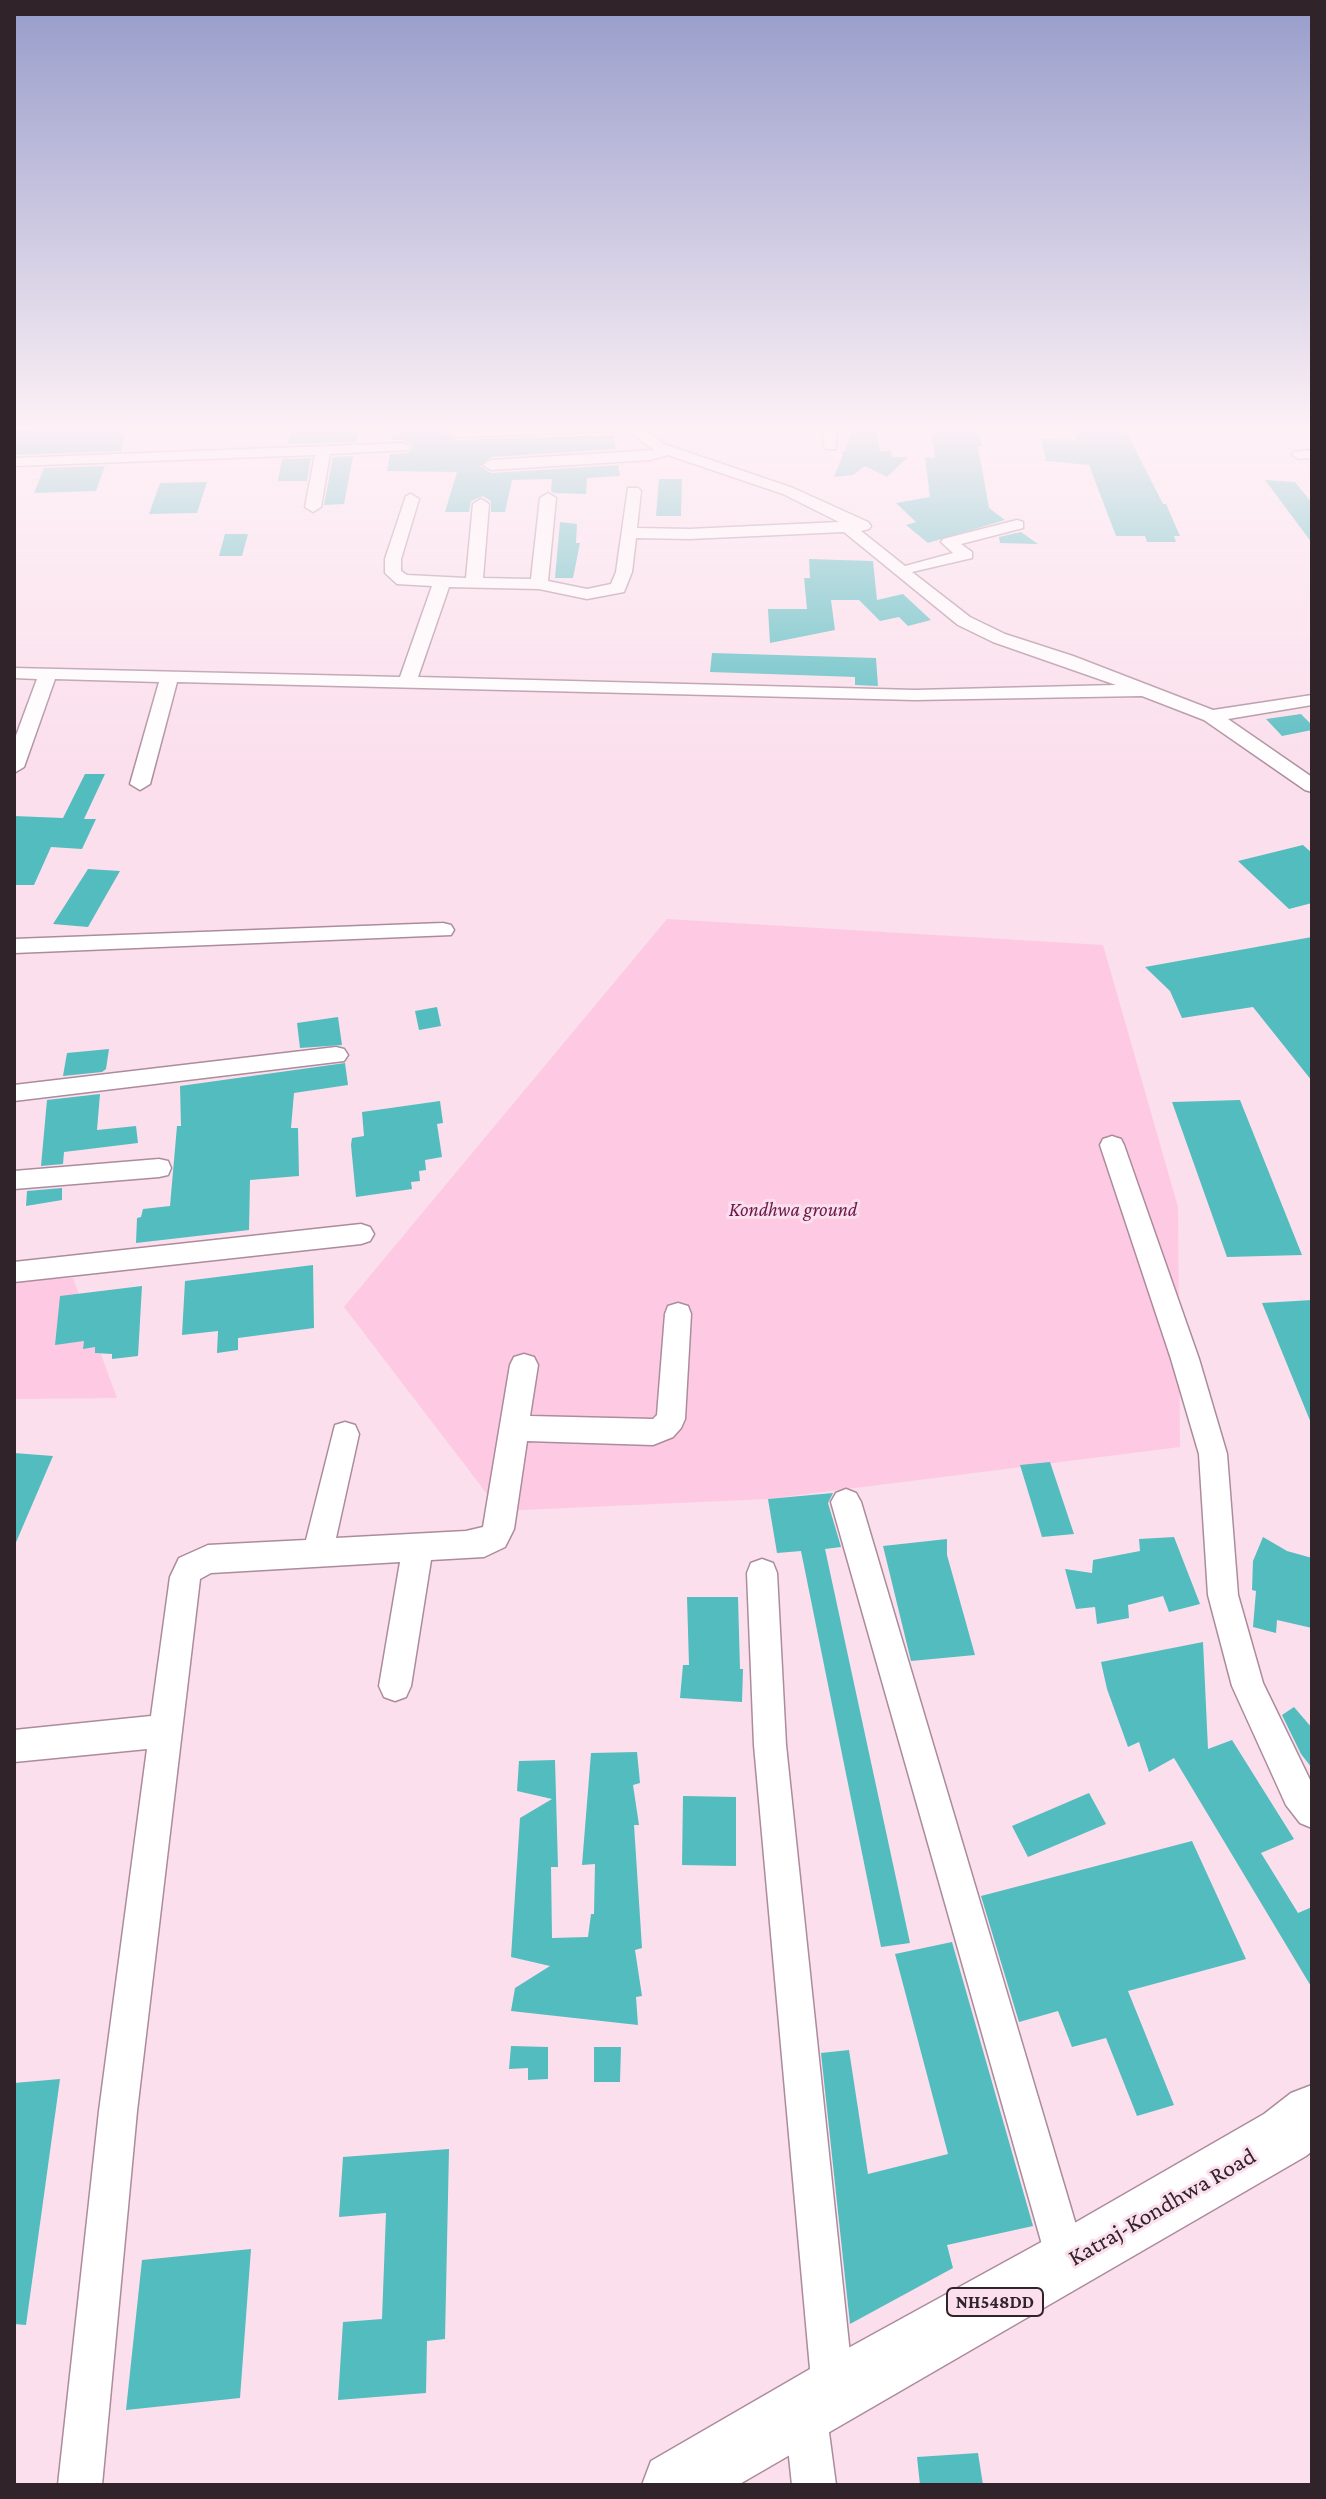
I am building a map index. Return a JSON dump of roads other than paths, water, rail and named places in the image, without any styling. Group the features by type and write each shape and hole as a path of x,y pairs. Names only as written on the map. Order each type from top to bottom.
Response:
{"highway":[{"name":"Katraj-Kondhwa Road","path":"675,2485 819,2400 1067,2262 1285,2135 1312,2114"}],"street":[{"path":"398,544 393,573 403,580 539,584 587,594 618,588 624,572 627,544"},
{"path":"474,583 477,544"},
{"path":"539,584 543,544"},
{"path":"875,544 964,621 999,638 1067,660 1211,716 1312,786"},
{"path":"879,544 954,603 997,629 1054,651 1067,660"},
{"path":"912,567 966,555 951,544"},
{"path":"408,681 442,582"},
{"path":"14,673 915,695 1146,690"},
{"path":"14,767 48,673"},
{"path":"140,784 170,675"},
{"path":"1211,716 1312,700"},
{"path":"14,946 443,930"},
{"path":"14,1093 336,1055"},
{"path":"1112,1145 1185,1359 1213,1454 1223,1595 1248,1686 1298,1793 1312,1811"},
{"path":"14,1180 159,1168"},
{"path":"14,1272 361,1234"},
{"path":"515,1428 634,1433 653,1433 663,1428 671,1419 678,1314"},
{"path":"80,2485 117,2126 183,1588 190,1568 208,1559 484,1543 494,1537 499,1529 524,1365"},
{"path":"318,1553 345,1434"},
{"path":"846,1502 1067,2262"},
{"path":"395,1686 418,1548"},
{"path":"762,1573 771,1761 819,2400 814,2485"},
{"path":"14,1746 165,1731"}],"park label":[{"name":"Kondhwa ground","path":"793,1210"}]}
